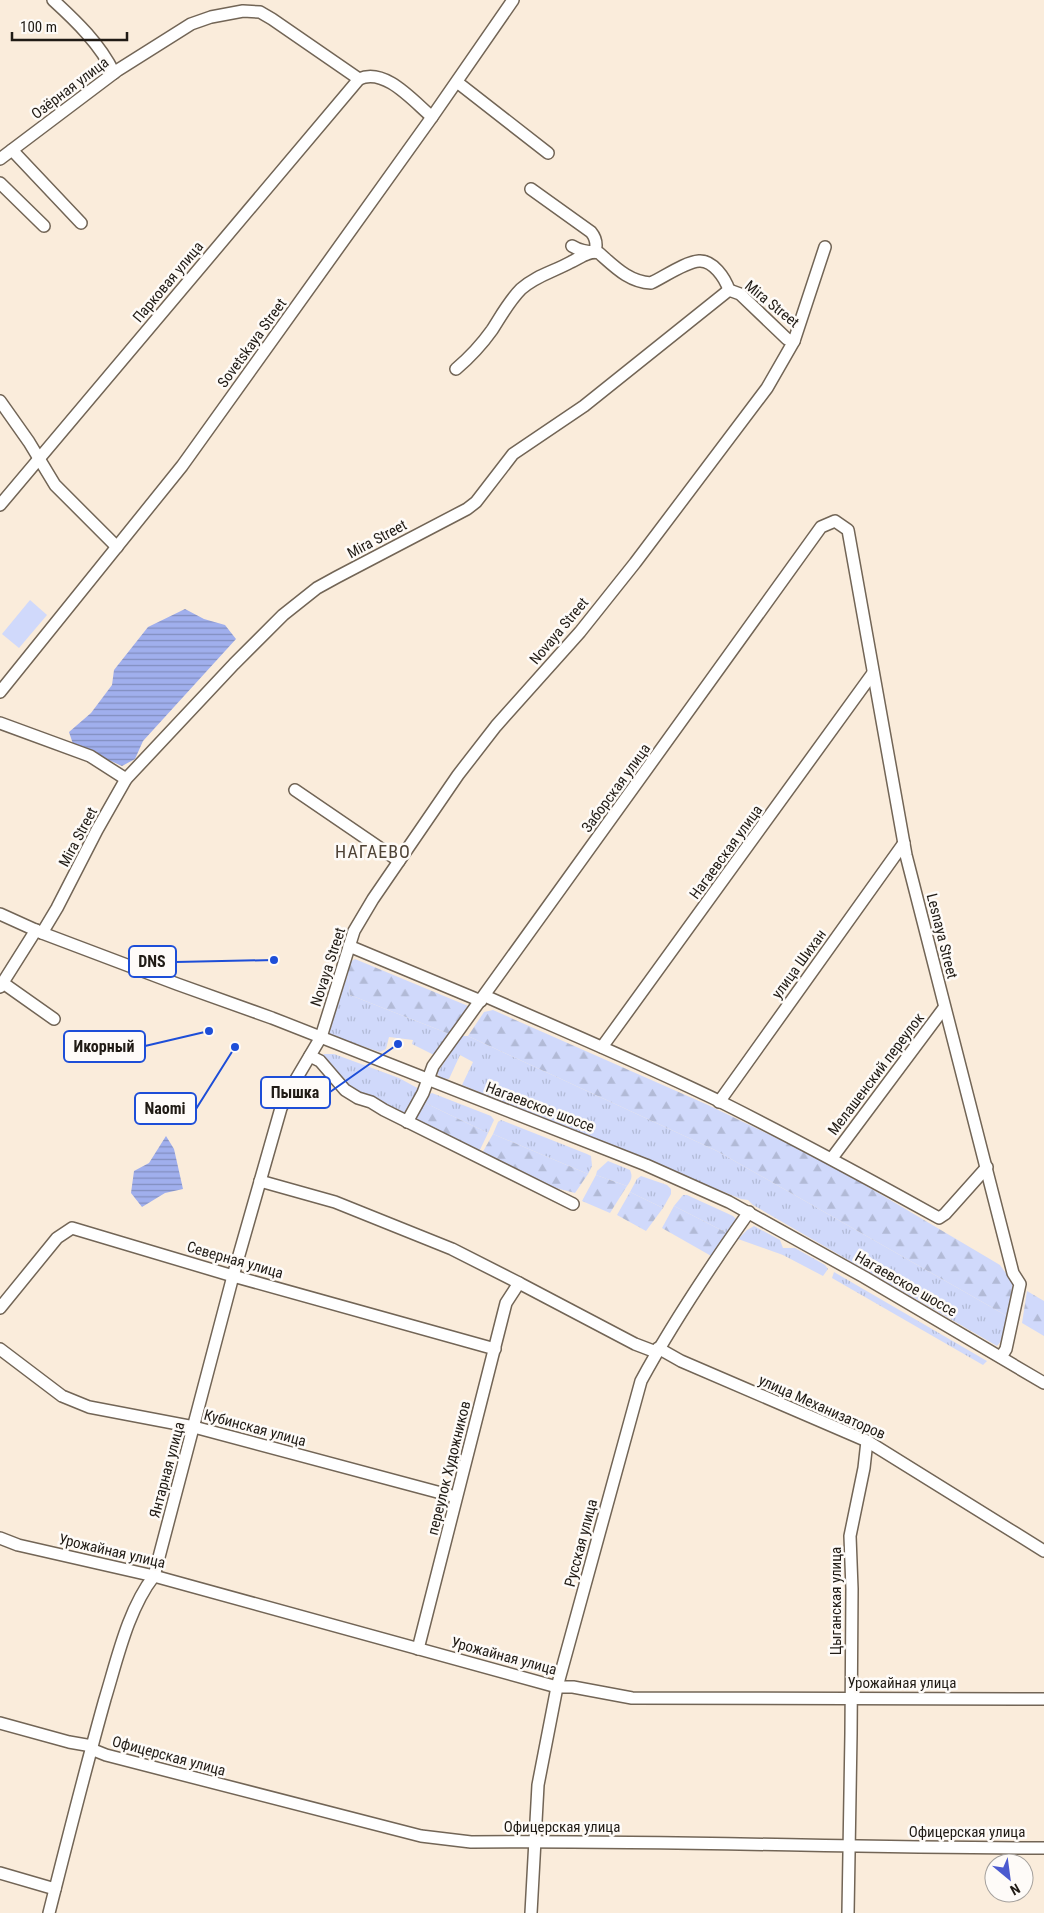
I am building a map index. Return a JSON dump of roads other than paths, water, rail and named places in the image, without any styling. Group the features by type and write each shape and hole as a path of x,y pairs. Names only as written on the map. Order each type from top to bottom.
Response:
{"street":[{"path":"53,0 93,41 106,57 114,73"},
{"name":"Sovetskaya Street","path":"0,692 182,466 432,117 513,0"},
{"name":"Озёрная улица","path":"0,159 114,73 191,24 211,17 243,10 260,12 359,79"},
{"path":"359,79 367,75 375,75 387,79 432,117"},
{"name":"Парковая улица","path":"0,505 359,79"},
{"path":"456,82 548,153"},
{"path":"12,150 81,223"},
{"path":"0,184 44,226"},
{"path":"531,189 591,232 596,242 595,252"},
{"path":"572,246 580,250 599,253 628,277 645,283 651,283 689,264 698,261 704,262 718,271 729,290"},
{"name":"Novaya Street","path":"321,1037 354,931 399,861 463,768 496,726 580,632 635,563 767,388 794,341 825,247"},
{"path":"456,369 468,359 490,332 507,306 524,287 541,274 583,255 595,252"},
{"name":"Mira Street","path":"1,985 57,908 97,830 126,779 234,664 290,609 324,584 467,509 476,502 513,454 584,406 729,290 740,294 788,339 794,341"},
{"path":"0,401 40,459 55,485 117,547"},
{"name":"Lesnaya Street","path":"835,521 848,530 904,843 944,1008 987,1167 1013,1273 1020,1284 1006,1349 1001,1357"},
{"name":"Заборская улица","path":"407,1122 429,1079 433,1066 821,527 835,521"},
{"name":"Нагаевская улица","path":"602,1048 873,673"},
{"path":"0,723 90,756 126,779"},
{"path":"296,790 399,861"},
{"name":"улица Шихан","path":"719,1102 904,843"},
{"name":"Нагаевское шоссе","path":"0,914 39,931 321,1037 646,1165 749,1212 1044,1382"},
{"path":"349,946 483,998 602,1048 719,1102 832,1158 939,1218 945,1214 987,1167"},
{"path":"1,985 54,1018"},
{"name":"Мелашенский переулок","path":"832,1158 944,1008"},
{"name":"Янтарная улица","path":"49,1913 123,1636 146,1586 154,1576 281,1108 321,1037"},
{"path":"310,1056 320,1061 345,1090 573,1204"},
{"name":"улица Механизаторов","path":"260,1181 336,1202 452,1249 635,1344 657,1350 867,1441 1044,1551"},
{"name":"Русская улица","path":"531,1913 538,1785 557,1687 641,1381 657,1350 749,1212"},
{"name":"Северная улица","path":"0,1308 57,1238 72,1228 234,1276 495,1348"},
{"name":"переулок Художников","path":"418,1649 506,1303 519,1284"},
{"name":"Кубинская улица","path":"0,1349 62,1396 89,1407 194,1427 456,1497"},
{"name":"Цыганская улица","path":"848,1913 852,1589 850,1536 864,1468 867,1441"},
{"name":"Урожайная улица","path":"0,1538 18,1545 154,1576 557,1687 573,1687 632,1698 1044,1699"},
{"name":"Офицерская улица","path":"0,1723 92,1747 106,1755 420,1836 471,1842 535,1841 849,1845 929,1848 1044,1848"},
{"path":"0,1873 55,1889"}],"water":[{"path":"185,609 204,619 225,625 236,639 143,741 135,759 122,766 73,744 69,732 91,713 112,685 114,670 148,627"},
{"path":"166,1136 174,1149 183,1189 165,1193 142,1207 131,1193 134,1171 149,1163"}],"place":[{"name":"DNS","path":"274,960"},
{"name":"Икорный","path":"209,1031"},
{"name":"Пышка","path":"398,1044"},
{"name":"Naomi","path":"235,1047"}],"district":[{"name":"НАГАЕВО","path":"373,852"}]}
